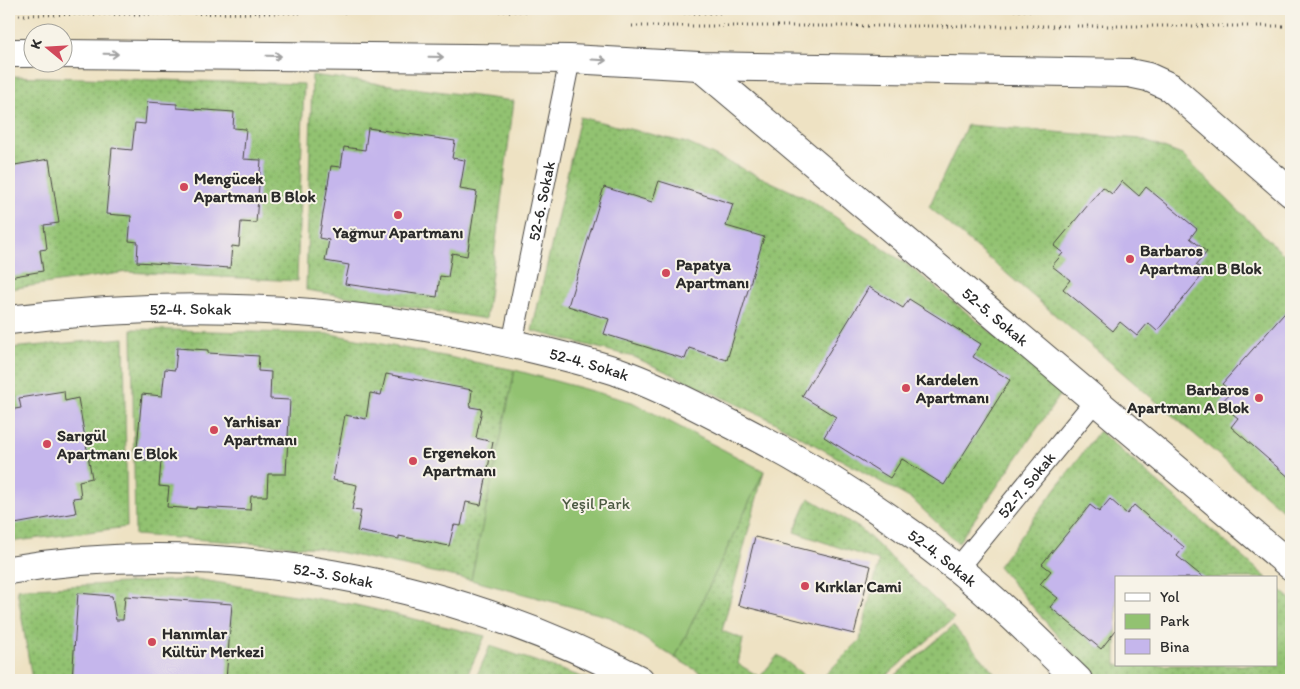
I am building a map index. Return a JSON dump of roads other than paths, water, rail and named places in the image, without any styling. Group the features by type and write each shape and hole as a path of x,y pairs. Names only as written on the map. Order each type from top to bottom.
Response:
{"street":[{"path":"9,53 22,53"},
{"path":"72,54 570,59 699,66 1129,73 1148,77 1170,87 1291,193"},
{"name":"52-5. Sokak","path":"699,66 1291,566"},
{"name":"52-4. Sokak","path":"9,320 58,314 150,308 242,308 334,314 405,323 476,336 547,352 617,372 689,402 760,438 828,478 894,522 957,569 1022,625 1078,680"},
{"name":"52-3. Sokak","path":"9,570 98,560 173,559 248,563 323,572 396,586 468,607 539,632 608,663 640,680"}],"lane":[{"name":"52-6. Sokak","path":"512,344 570,59"},
{"name":"52-7. Sokak","path":"957,569 1095,401"}],"place":[{"name":"Mengücek Apartmanı B Blok","path":"184,187"},
{"name":"Yağmur Apartmanı","path":"398,215"},
{"name":"Barbaros Apartmanı B Blok","path":"1130,259"},
{"name":"Papatya Apartmanı","path":"666,273"},
{"name":"Kardelen Apartmanı","path":"906,388"},
{"name":"Barbaros Apartmanı A Blok","path":"1259,398"},
{"name":"Yarhisar Apartmanı","path":"214,430"},
{"name":"Sarıgül Apartmanı E Blok","path":"47,444"},
{"name":"Ergenekon Apartmanı","path":"413,461"},
{"name":"Kırklar Cami","path":"805,586"},
{"name":"Hanımlar Kültür Merkezi","path":"152,642"}],"park label":[{"name":"Yeşil Park","path":"596,503"}]}
